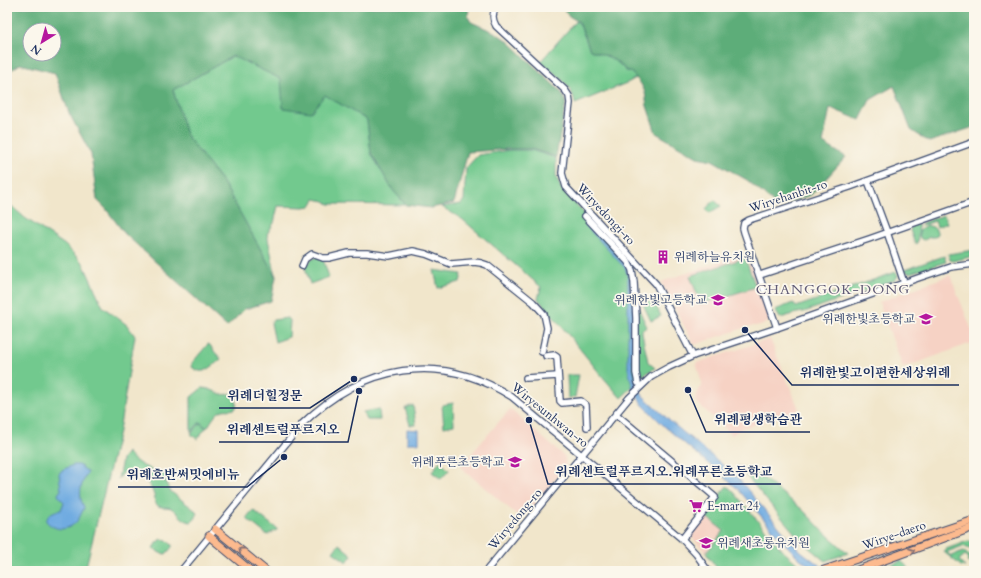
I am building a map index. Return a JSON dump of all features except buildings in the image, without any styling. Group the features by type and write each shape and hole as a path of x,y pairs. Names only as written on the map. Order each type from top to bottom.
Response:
{"main road":[{"name":"Wirye-daero","path":"821,571 974,520"},
{"name":"Wirye-daero","path":"855,571 974,527"},
{"path":"215,529 266,571"},
{"path":"209,536 251,571"}],"street":[{"name":"Wiryedongi-ro","path":"496,7 492,14 493,21 496,26 565,90 569,96 570,103 562,173 566,187 656,284 693,356"},
{"name":"Wiryehanbit-ro","path":"777,328 744,232 744,223 974,142"},
{"path":"868,180 904,283"},
{"path":"760,275 974,202"},
{"path":"585,216 628,262 632,270 636,318 636,373 638,383"},
{"path":"302,266 305,259 312,254 323,258 329,258 349,253 389,256 413,251 426,254 451,264 467,262 481,263 491,268 533,302 544,314 548,328 544,354 554,355 556,357 560,401 581,401 586,405 587,427"},
{"name":"Wiryedong-ro","path":"486,571 616,414 650,378 693,356 951,267 974,264"},
{"name":"Wiryesunhwan-ro","path":"181,571 311,415 343,392 363,381 392,372 418,369 453,372 482,380 512,397 682,539 696,554 708,571"},
{"path":"526,378 558,376"},
{"path":"616,414 715,497 682,539"}],"shaded area":[{"name":"위례한빛고등학교","path":"747,252 771,318 767,323 760,326 750,326 694,345 661,282"},
{"name":"위례한빛초등학교","path":"950,275 974,336 974,342 903,368 879,302"},
{"path":"770,339 799,409 795,413 742,428 732,435 694,400 702,384 696,363"},
{"name":"위례푸른초등학교","path":"510,409 565,457 566,466 522,519 460,467"},
{"name":"위례새초롱유치원","path":"704,515 724,531 706,553 689,534"}],"green space":[{"path":"7,7 469,7 468,17 471,22 494,32 508,41 561,92 566,102 556,157 531,149 468,152 454,203 431,208 406,205 392,189 371,153 367,120 325,95 311,112 283,108 281,79 233,56 173,90 186,135 224,184 276,277 271,301 245,309 227,327 125,234 106,209 97,200 91,154 69,113 55,73 20,64 7,73"},
{"path":"562,7 974,7 974,127 929,142 911,130 894,86 870,100 860,120 830,108 823,143 846,157 811,195 777,206 747,180 712,160 697,157 656,133 647,106 645,92 641,84 632,73 617,62 609,57 590,50 579,22 569,16"},
{"path":"576,21 579,23 590,50 609,57 617,62 626,71 632,73 636,78 575,104 574,97 567,85 540,62"},
{"path":"233,56 281,79 325,95 367,120 371,153 392,189 406,205 329,204 325,201 315,199 311,206 278,206 274,223 267,234 276,277 224,184 186,135 173,90"},
{"path":"510,150 531,150 556,158 556,177 561,188 630,263 636,303 647,327 642,330 642,333 648,362 655,368 647,373 621,398 538,299 541,287 462,219 442,207 461,204 464,200 466,168 478,155"},
{"path":"714,200 721,206 709,213 706,209"},
{"path":"7,202 25,218 65,245 83,263 103,307 127,325 135,336 119,431 85,571 7,571"},
{"path":"944,215 947,223 937,227 935,221 921,226 922,223"},
{"path":"918,224 917,243 915,244 910,230 912,226"},
{"path":"927,225 935,228 938,234 935,237 929,237 922,240 920,238 919,231"},
{"path":"974,250 974,256 953,261 950,260 948,254"},
{"path":"944,256 946,262 910,273 904,271 904,270"},
{"path":"318,257 323,259 329,277 310,284 305,267 312,259"},
{"path":"745,258 756,287 701,304 690,276"},
{"path":"434,270 462,274 460,282 438,288"},
{"path":"896,272 898,276 895,280 804,312 780,318 775,310 793,303 796,307"},
{"path":"653,299 661,316 651,321 643,304"},
{"path":"287,318 290,320 289,337 275,342 271,323 273,320"},
{"path":"208,344 221,359 207,370 196,370 192,367 192,363"},
{"path":"567,375 579,375 575,397 568,398"},
{"path":"202,388 223,394 237,391 236,408 220,411 207,428 200,422 191,432 191,397"},
{"path":"453,403 454,425 444,427 442,405"},
{"path":"413,405 416,425 410,425 405,408"},
{"path":"379,409 380,420 367,420 363,412"},
{"path":"200,423 206,428 197,439 191,434"},
{"path":"127,452 134,460 143,466 164,473 166,475 166,483 170,491 196,511 196,518 191,522 183,518 171,508 158,506 155,503 154,495 150,486 143,478 139,476 129,472 124,472 118,479 122,460"},
{"path":"440,461 449,470 441,479 432,472"},
{"path":"738,466 751,469 763,478 803,510 823,531 848,553 825,561 802,542"},
{"path":"727,486 733,491 784,552 805,570 719,571 706,553 724,531 704,515"},
{"path":"253,510 277,530 267,535 247,519"},
{"path":"162,539 167,540 172,545 166,554 160,553 153,548 157,542"},
{"path":"968,541 974,545 974,551 963,546 947,552 951,556 963,551 971,556 969,562 967,561 969,558 965,555 959,560 965,567 961,566 944,552 946,549"},
{"path":"339,544 352,555 347,562 333,552"},
{"path":"901,561 912,571 876,571"}],"water":[{"path":"588,223 626,265 630,272 635,318 632,361 636,385 643,396 671,422 737,477 791,541 802,552 827,571 816,571 798,557 737,488 664,426 643,405 633,390 628,368 628,276 625,268 585,225"},
{"path":"407,429 419,430 419,443 407,443"},
{"path":"73,465 79,465 88,472 81,488 81,500 84,508 75,524 70,527 60,529 55,528 46,521 48,516 52,513 61,510 64,502 58,494 61,490 59,474 62,470"}],"place":[{"name":"위례하늘유치원","path":"663,257"},
{"name":"위례한빛고등학교","path":"718,300"},
{"name":"위례한빛초등학교","path":"926,319"},
{"name":"위례한빛고이편한세상위례","path":"745,330"},
{"name":"위례더힐정문","path":"354,379"},
{"name":"위례평생학습관","path":"688,390"},
{"name":"위례센트럴푸르지오","path":"359,391"},
{"name":"위례센트럴푸르지오.위례푸른초등학교","path":"529,420"},
{"name":"위례호반써밋에비뉴","path":"284,457"},
{"name":"위례푸른초등학교","path":"515,462"},
{"name":"E-mart 24","path":"696,506"},
{"name":"위례새초롱유치원","path":"706,543"}],"district":[{"name":"CHANGGOK-DONG","path":"833,289"}]}
